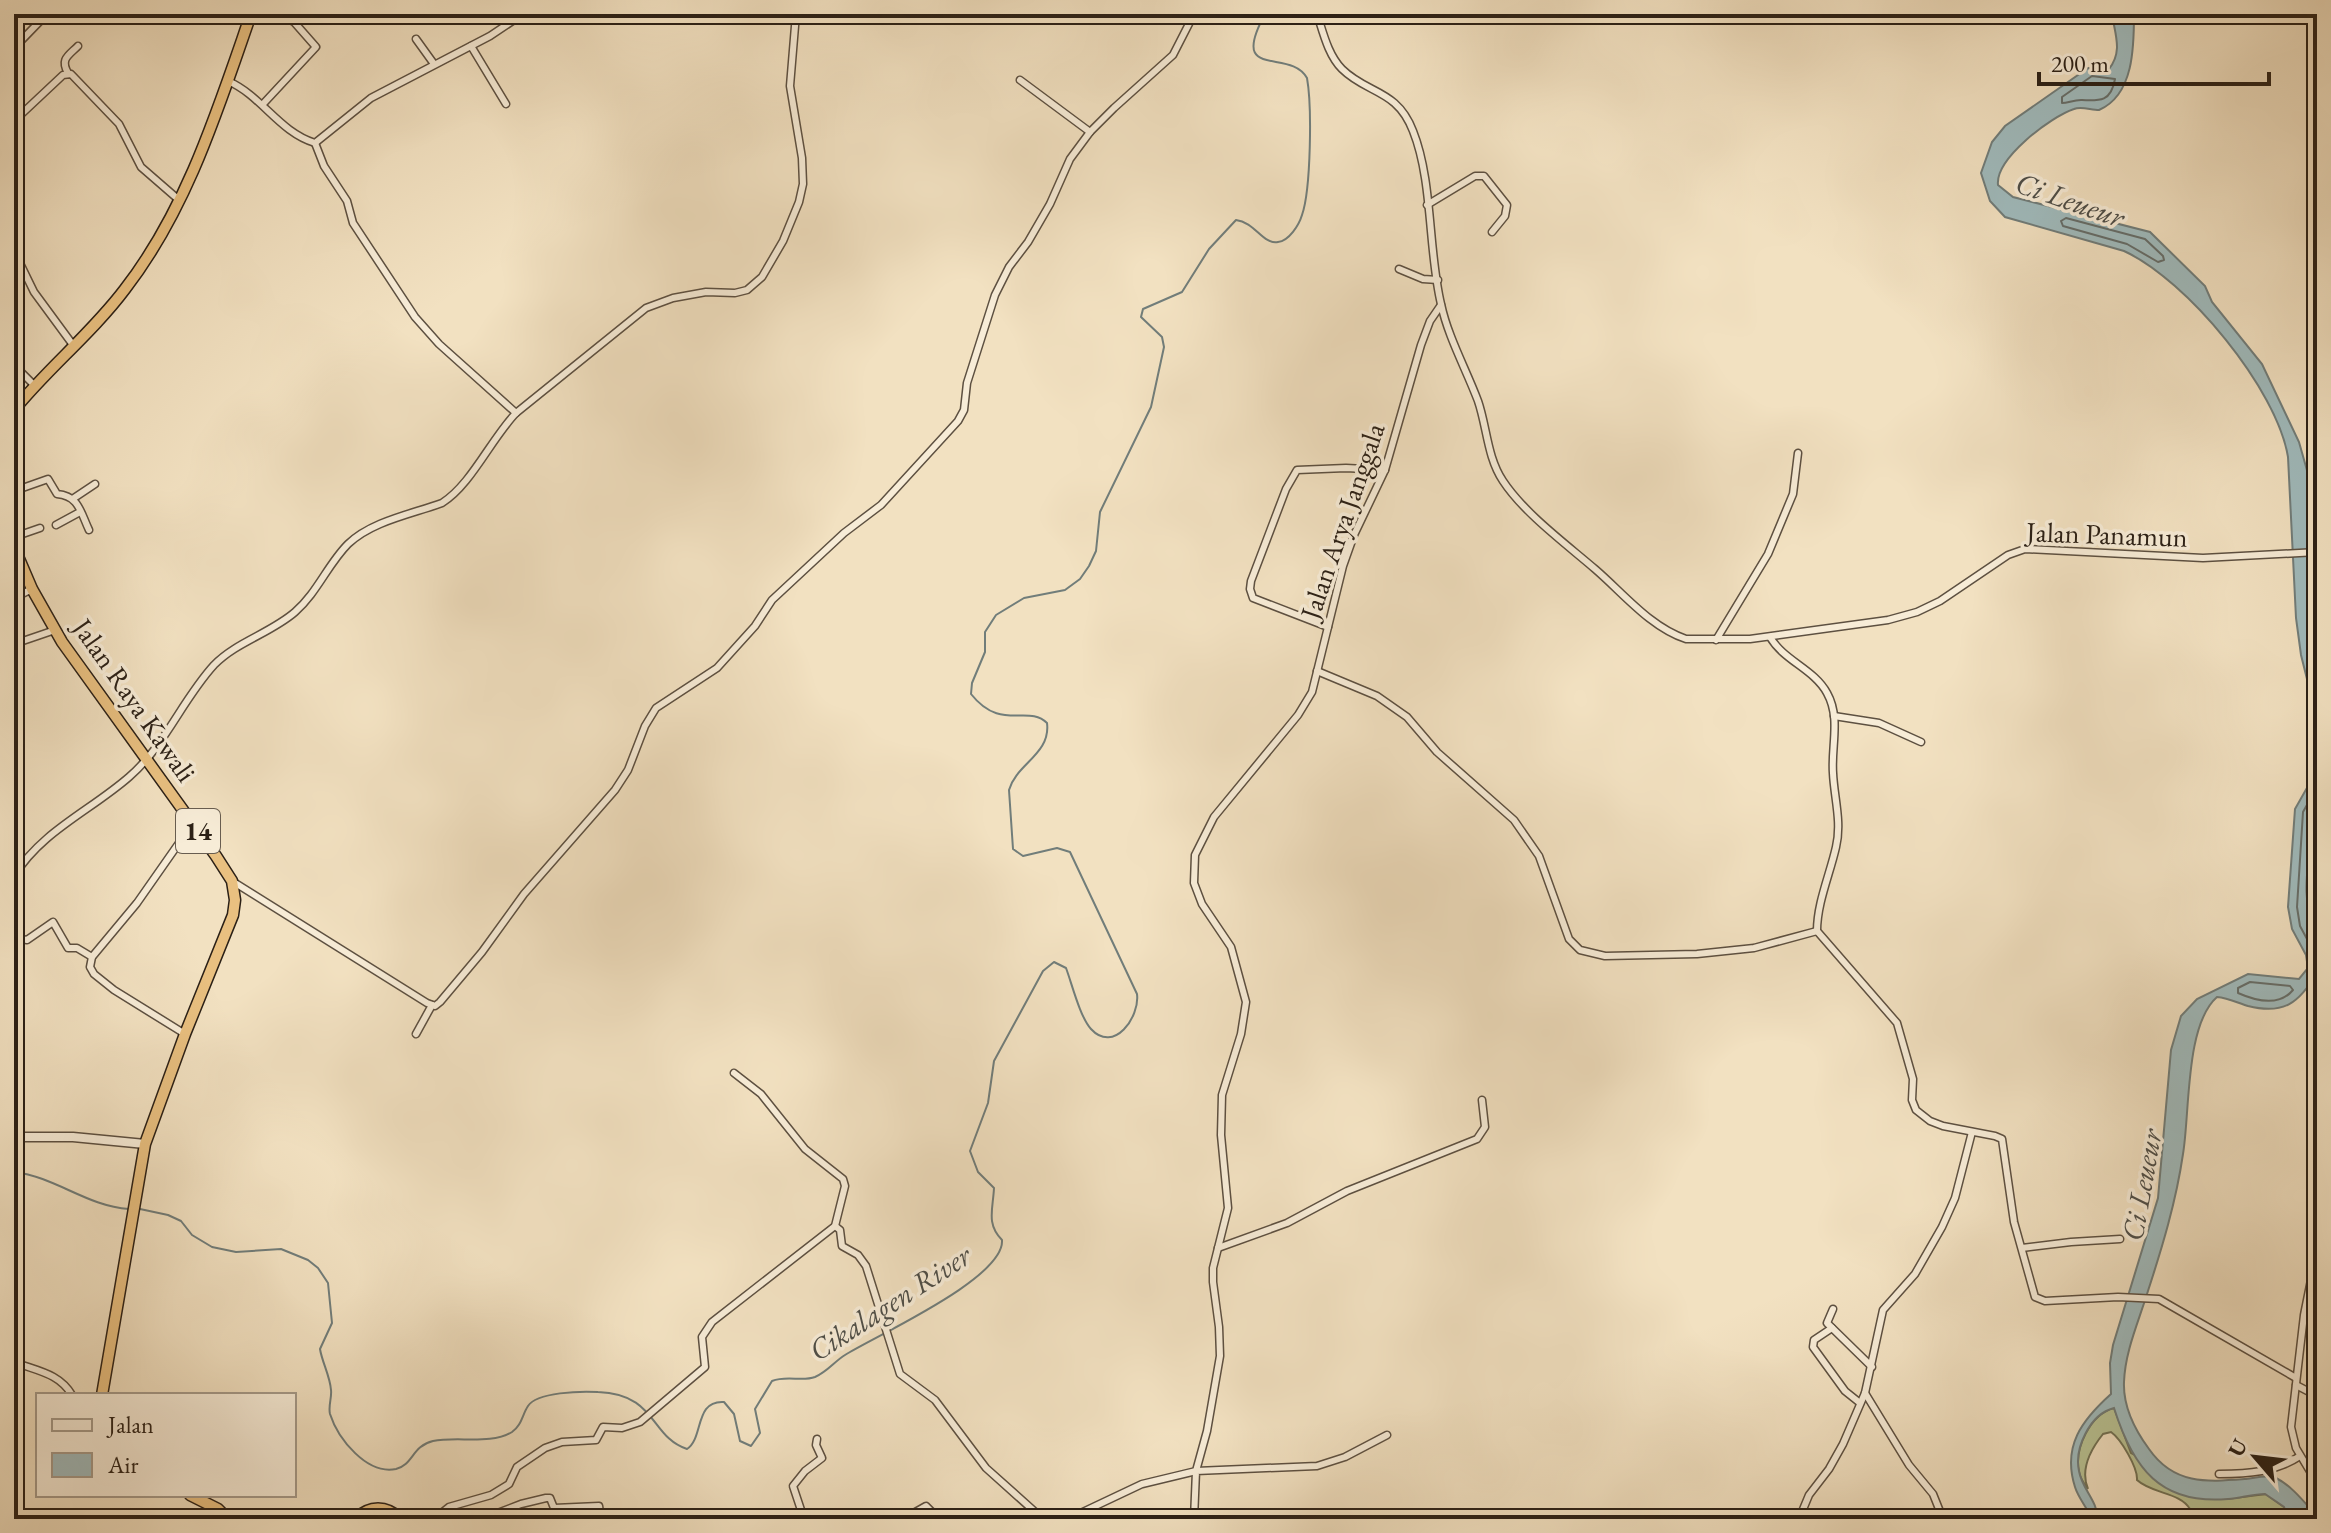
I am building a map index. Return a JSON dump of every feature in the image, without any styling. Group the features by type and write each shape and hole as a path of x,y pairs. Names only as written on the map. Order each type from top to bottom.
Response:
{"highway":[{"path":"14,410 123,292 152,253 179,200 228,81 251,14"},
{"name":"Jalan Raya Kawali","path":"14,547 32,589 55,630 232,881"},
{"name":"14","path":"102,1393 145,1144 233,915 235,900 232,881"},
{"path":"194,1497 218,1509 228,1519"},
{"path":"355,1519 367,1510 376,1508 391,1511 401,1519"}],"street":[{"path":"263,104 316,47 294,22 279,14"},
{"path":"315,143 371,98 471,46 523,14"},
{"path":"14,876 39,844 129,777 147,758 212,667 224,656 297,611 346,546 362,533 442,503 454,495 499,431 516,413 646,308 673,298 706,292 735,293 747,290 762,277 783,241 803,184 802,158 790,86 796,14"},
{"path":"416,1034 432,1005 440,1002 482,952 524,894 615,790 628,770 645,726 656,708 717,668 755,626 772,600 844,533 881,505 958,421 964,410 967,383 1001,282 1050,204 1070,159 1090,132 1173,55 1194,14"},
{"name":"Jalan Panamun","path":"1317,14 1330,51 1340,67 1392,100 1409,121 1418,145 1441,305 1478,403 1502,480 1516,497 1656,622 1686,639 1750,639 1876,623 1917,612 1960,590 2008,555 2025,549 2188,558 2316,552"},
{"path":"14,48 45,16"},
{"path":"416,39 434,64"},
{"path":"78,46 64,60 68,73 119,124 148,174 179,200"},
{"path":"471,46 506,104"},
{"path":"14,121 68,73"},
{"path":"1020,80 1090,132"},
{"path":"228,81 263,104 280,123 315,143 324,166 347,201 353,223 415,317 439,344 516,413"},
{"path":"1427,205 1475,176 1484,176 1507,205 1505,216 1492,232"},
{"path":"14,251 34,292 73,345"},
{"path":"1399,269 1423,279 1438,280"},
{"name":"Jalan Arya Janggala","path":"1194,1519 1196,1471 1207,1431 1220,1356 1213,1282 1228,1208 1221,1135 1222,1095 1241,1034 1246,1002 1231,947 1202,904 1194,883 1195,855 1214,817 1298,715 1312,692 1354,535 1385,470 1421,345 1430,321 1441,305"},
{"path":"14,365 34,385"},
{"path":"1716,640 1768,554 1793,494 1798,453"},
{"path":"1328,627 1253,598 1251,581 1286,489 1297,470 1385,470"},
{"path":"14,491 48,479 57,494 74,498 89,530"},
{"path":"74,498 95,484"},
{"path":"56,525 80,512"},
{"path":"14,537 40,528"},
{"path":"14,598 32,589"},
{"path":"14,644 55,630"},
{"path":"1770,637 1779,650 1823,687 1829,695 1834,716 1837,845 1824,890 1817,931"},
{"path":"1317,671 1377,696 1407,717 1437,752 1514,820 1539,856 1569,939 1580,950 1605,956 1697,954 1754,948 1817,931"},
{"path":"1834,716 1879,723 1921,742"},
{"path":"185,1034 101,980 90,967 92,957 137,903 193,823"},
{"path":"232,881 432,1005"},
{"path":"14,932 27,940 53,922 68,948 77,948 92,957"},
{"path":"1817,931 1897,1023 1913,1079 1912,1100 1916,1110 1936,1123 1995,1136 2003,1142 2007,1186 2033,1295 2037,1299 2154,1298 2169,1304 2317,1396"},
{"path":"413,1519 439,1515 449,1507 491,1495 509,1484 517,1467 545,1448 562,1442 596,1440 603,1427 622,1428 644,1418 705,1367 702,1337 712,1322 835,1226 845,1186 843,1179 805,1149 761,1094 734,1073"},
{"path":"1218,1248 1287,1223 1347,1191 1477,1139 1485,1127 1482,1100"},
{"path":"1799,1519 1809,1495 1843,1444 1865,1393 1880,1317 1888,1302 1915,1274 1955,1198 1972,1132"},
{"path":"14,1137 73,1137 145,1144"},
{"path":"835,1226 840,1230 842,1246 858,1255 866,1266 900,1374 935,1400 986,1468 1043,1519"},
{"path":"2022,1248 2120,1239"},
{"path":"2317,1250 2304,1315 2291,1433 2300,1456 2317,1483"},
{"path":"1833,1309 1827,1322 1872,1367"},
{"path":"1832,1328 1813,1341 1813,1347 1845,1391 1860,1403"},
{"path":"14,1362 48,1373 62,1381 71,1393"},
{"path":"1865,1393 1909,1465 1933,1494 1943,1519"},
{"path":"1068,1519 1142,1484 1169,1480 1196,1471 1317,1466 1345,1457 1387,1435"},
{"path":"800,1519 802,1513 793,1486 805,1471 821,1459 817,1439"},
{"path":"2219,1474 2279,1468 2300,1456"},
{"path":"482,1519 546,1498 550,1499 554,1508 599,1506 601,1519"},
{"path":"903,1519 926,1506 939,1519"}],"green space":[{"path":"2114,1408 2131,1453 2227,1499 2266,1494 2284,1507 2288,1519 2246,1519 2190,1509 2180,1499 2137,1480 2128,1454 2111,1432 2103,1434 2088,1460 2085,1474 2088,1489 2079,1472 2082,1443 2098,1417"}],"water":[{"path":"2112,14 2134,14 2130,68 2119,93 2111,103 2099,110 2074,109 2039,130 2005,163 1998,185 2013,197 2150,232 2205,286 2212,302 2262,364 2299,442 2310,481 2312,578 2308,613 2317,647 2317,973 2297,999 2281,1007 2248,1006 2217,997 2207,1010 2194,1048 2177,1190 2129,1349 2124,1391 2139,1434 2169,1469 2192,1479 2276,1478 2298,1495 2316,1519 2288,1519 2284,1507 2265,1494 2204,1499 2167,1489 2140,1465 2114,1408 2105,1411 2091,1425 2079,1452 2081,1477 2098,1519 2089,1519 2090,1515 2076,1491 2072,1472 2071,1459 2077,1435 2091,1414 2111,1394 2113,1345 2158,1198 2171,1050 2181,1016 2197,999 2248,974 2299,979 2308,968 2306,955 2292,929 2288,907 2295,809 2312,779 2315,765 2313,703 2296,618 2288,457 2267,400 2226,339 2175,286 2149,265 2124,251 2005,217 1990,201 1981,173 1992,142 2005,126 2088,68 2109,69 2117,49"}],"waterway":[{"name":"Cikalagen River","path":"140,1209 181,1221 192,1235 212,1247 236,1252 281,1249 308,1260 318,1268 328,1283 332,1323 320,1349 330,1385 330,1414 355,1453 364,1461 385,1469 402,1467 421,1447 433,1441 504,1436 518,1426 533,1401 571,1392 598,1392 632,1400 666,1435 687,1449 696,1437 708,1407 724,1402 734,1414 740,1441 751,1446 760,1433 755,1409 772,1381 819,1375 845,1355 937,1304 983,1271 997,1255 1002,1240 992,1222 994,1188 978,1172 970,1151 988,1103 994,1061 1043,971 1054,962 1066,968 1083,1017 1100,1036 1108,1037 1124,1030 1134,1013 1137,994 1070,852 1057,848 1023,856 1013,849 1009,790 1018,773 1044,743 1047,723 1031,716 993,712 971,694 972,683 985,652 985,632 996,615 1024,598 1065,590 1080,579 1096,551 1100,512 1151,407 1164,347 1162,337 1141,317 1143,309 1182,292 1209,249 1236,220 1268,240 1278,242 1290,236 1301,219 1310,147 1307,78 1299,69 1288,64 1258,56 1254,48 1255,35 1265,14"},
{"name":"Cikalagen River","path":"1841,14 1848,17 1854,14"},
{"name":"Cikalagen River","path":"14,1172 44,1179 99,1203 129,1209"}],"water label":[{"name":"Ci Leueur","path":"2070,200"},
{"name":"Ci Leueur","path":"2142,1185"}]}
